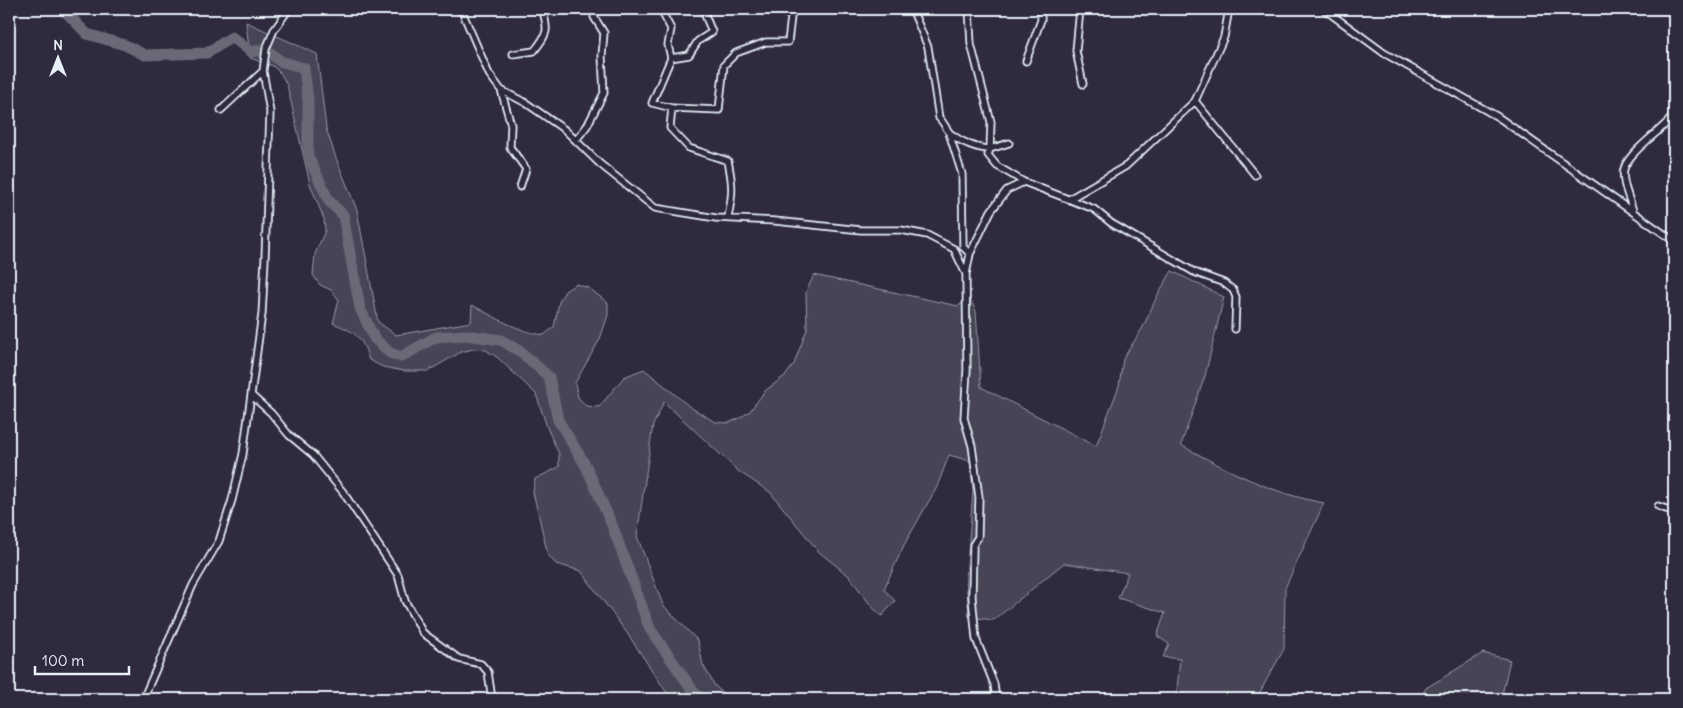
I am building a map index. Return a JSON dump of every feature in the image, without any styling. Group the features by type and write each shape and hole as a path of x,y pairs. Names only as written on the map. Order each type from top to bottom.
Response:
{"street":[{"path":"143,699 193,584 219,541 232,500 243,454 262,314 265,259 270,112 263,71 266,48 274,30 289,9"},
{"path":"461,9 489,74 502,90 526,103 576,140 600,164 656,208 716,218 728,217 861,230 901,230 927,235 954,249 966,274"},
{"path":"513,54 534,51 545,38 548,26 542,9"},
{"path":"576,140 587,126 604,93 602,56 604,33 594,17 597,9"},
{"path":"664,9 663,14 671,29 668,45 671,58 652,103 672,108 718,110 724,65 736,53 766,42 788,42 792,11 760,9"},
{"path":"671,58 689,55 698,41 712,32 705,14 707,9"},
{"path":"912,9 928,47 939,118 946,124 950,133 962,174 963,247 970,254"},
{"path":"968,9 971,44 991,122 988,155 997,166 1024,182 1071,198 1094,209 1111,223 1194,272 1224,283 1233,290 1236,297 1235,329"},
{"path":"1026,61 1041,20 1040,9"},
{"path":"1080,9 1076,51 1083,84"},
{"path":"1071,198 1126,166 1195,101 1224,37 1229,9"},
{"path":"1324,9 1384,54 1498,117 1674,241"},
{"path":"221,110 263,71"},
{"path":"502,90 511,125 510,147 526,169 520,188"},
{"path":"1195,101 1255,175"},
{"path":"672,108 670,128 689,148 728,161 732,175 732,200 728,217"},
{"path":"1634,211 1625,185 1624,169 1633,155 1666,125 1674,115"},
{"path":"950,133 976,147 990,149 1009,143"},
{"path":"996,699 994,684 976,639 972,597 973,545 978,537 979,497 972,446 964,418 967,370 966,274 970,254 991,211 1007,190 1024,182"},
{"path":"250,395 313,455 343,492 398,575 406,601 424,633 459,658 481,664 488,672 492,699"},
{"path":"1658,506 1674,512"}],"shaded area":[{"path":"246,22 317,54 326,128 357,210 378,322 396,335 471,322 472,305 525,331 544,335 554,327 559,302 565,291 576,284 589,288 608,303 608,315 600,339 575,383 578,397 586,406 599,407 624,377 644,369 690,407 715,422 728,423 740,418 750,411 765,391 786,375 794,364 807,329 806,292 814,275 958,306 970,299 976,311 981,387 1096,446 1119,386 1123,359 1143,327 1159,292 1172,271 1224,297 1205,376 1181,445 1250,480 1286,494 1324,503 1285,588 1284,649 1256,699 1176,699 1180,659 1163,657 1169,644 1157,636 1165,613 1118,598 1128,573 1064,563 994,620 969,617 966,578 973,491 970,461 949,455 937,487 904,545 884,589 895,601 882,616 872,607 849,576 819,552 770,492 738,471 664,402 653,425 637,536 663,605 698,641 703,665 715,686 730,699 671,699 627,633 581,571 556,564 548,555 533,492 535,479 559,467 559,454 548,430 536,394 498,358 486,350 473,349 461,352 428,371 404,371 383,367 369,360 364,345 357,336 333,323 339,300 331,290 320,285 313,275 315,254 325,231 324,219 310,184 287,85 281,74 273,66 250,58"},
{"path":"1483,653 1510,660 1501,699 1419,699 1426,688"}],"waterway":[{"path":"63,9 87,34 125,45 145,55 207,53 232,37 251,52 266,49 280,61 304,68 308,100 308,156 329,201 343,215 360,308 374,338 390,353 401,357 436,337 466,335 501,340 521,352 549,377 558,420 586,466 612,525 650,629 696,695 704,699"}]}
